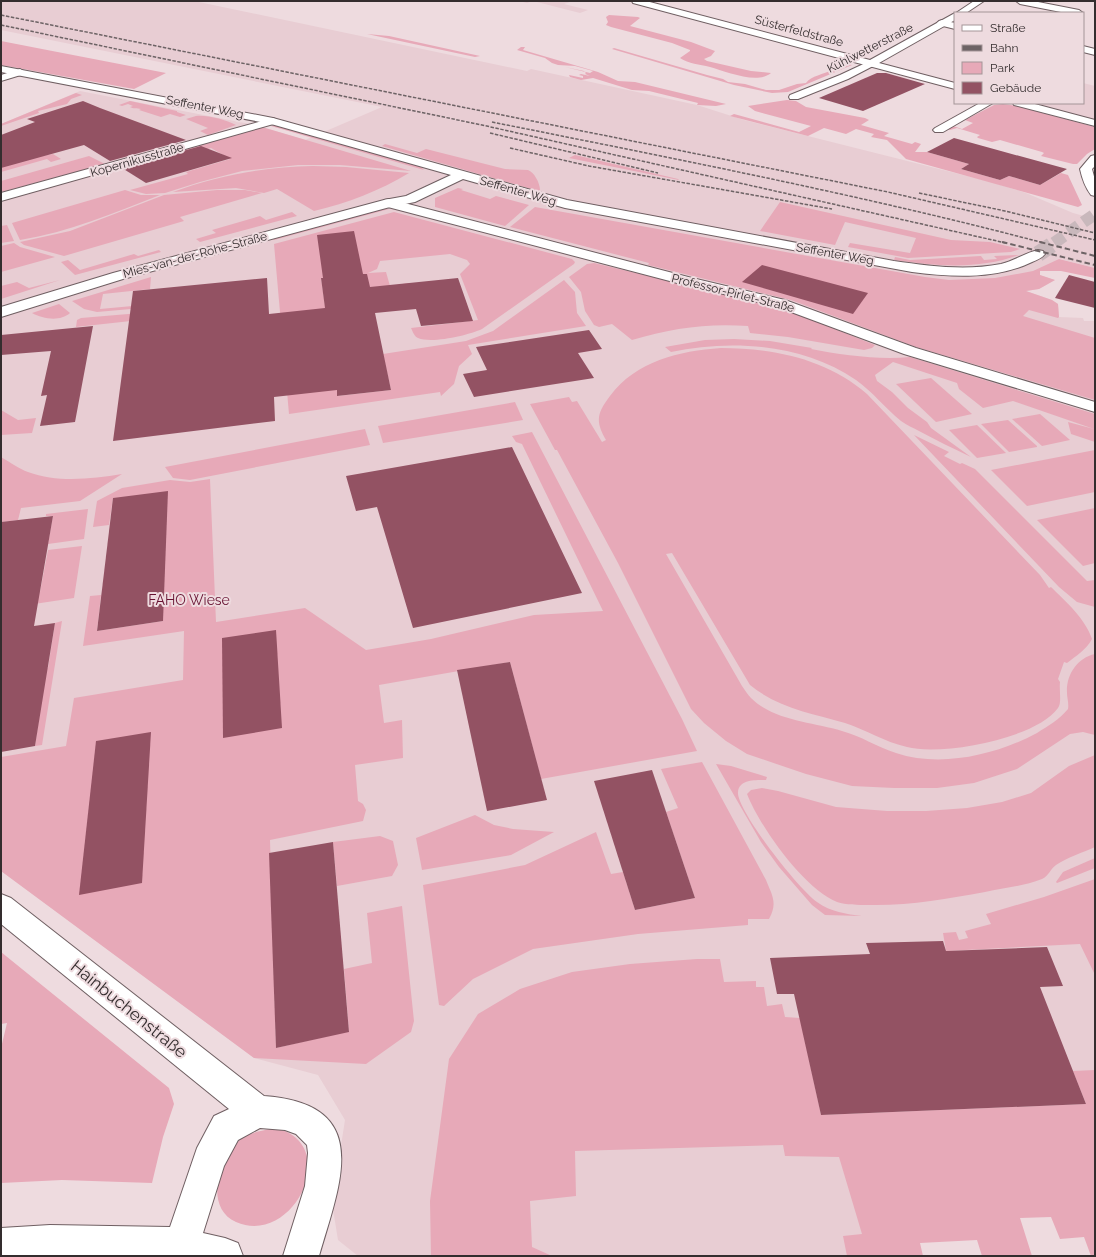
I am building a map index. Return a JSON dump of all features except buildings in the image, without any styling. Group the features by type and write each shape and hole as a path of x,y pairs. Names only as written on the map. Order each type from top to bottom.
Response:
{"street":[{"name":"Süsterfeldstraße","path":"636,1 954,86"},
{"path":"962,12 980,1"},
{"path":"1020,1 1074,12"},
{"name":"Kühlwetterstraße","path":"794,97 844,77 872,63 954,17"},
{"path":"942,23 954,26"},
{"path":"1084,49 1095,52"},
{"name":"Seffenter Weg","path":"1,68 273,121 573,206 918,268 958,271 990,270 1026,261 1038,254"},
{"path":"1,78 20,72"},
{"path":"939,130 986,104"},
{"path":"1022,104 1095,123"},
{"name":"Kopernikusstraße","path":"1,197 273,121"},
{"path":"1095,159 1086,169 1088,178 1095,192"},
{"name":"Mies-van-der-Rohe-Straße","path":"389,203 399,193 444,170"},
{"name":"Mies-van-der-Rohe-Straße","path":"1,312 118,276 389,203 410,199 462,175"},
{"name":"Professor-Pirlet-Straße","path":"389,203 690,282 780,303 910,351 1095,407"},
{"name":"Hainbuchenstraße","path":"1,907 258,1112"},
{"path":"182,1245 209,1160 226,1128 258,1112 285,1114 307,1122 322,1137 325,1153 322,1186 301,1256"},
{"path":"1,1246 50,1243 182,1245 225,1256"}],"shaded area":[{"path":"1,1 194,1 527,71 531,69 697,105 744,120 991,182 1026,193 1073,213 1095,219 1095,268 1060,259 1061,271 1040,271 1040,275 1055,280 1039,289 1026,291 1052,300 1058,304 1059,317 1083,318 1084,321 1095,321 1095,1132 893,1256 358,1256 338,1240 332,1203 345,1120 318,1075 254,1058 1,871 1,466 8,461 1,457 1,124 80,91 255,125 305,140 382,107 1,30"},
{"path":"519,1 533,1 527,3"},
{"path":"533,1 573,1 564,4 588,10 580,13"},
{"path":"1084,83 1095,86 1095,122 1032,104 1084,104"}],"green space":[{"path":"609,15 638,17 640,18 630,26 691,42 715,51 711,56 704,59 707,61 751,71 771,73 758,78 741,76 687,62 680,58 690,50 672,43 606,25 608,22 606,17"},
{"path":"367,34 389,36 480,56 475,57"},
{"path":"1,41 166,73 134,89 1,65"},
{"path":"521,47 525,47 523,50 598,72 618,81 635,82 726,104 716,106 697,105 698,103 649,91 632,90 593,78 581,80 570,77 569,75 583,78 583,76 579,75 590,76 585,74 585,72 590,73 593,71 575,66 558,65 552,63 545,58 517,50"},
{"path":"614,48 723,79 728,82 745,84 766,90 779,90 797,84 806,83 818,75 834,69 843,63 852,65 788,92 772,93 734,85 612,49"},
{"path":"76,93 82,95 71,99 67,104 38,111 39,113 1,126 1,124"},
{"path":"787,100 796,101 806,107 865,118 869,120 861,125 889,133 884,136 912,144 915,142 921,144 915,152 927,152 969,164 961,169 1000,180 1009,176 1040,185 1061,173 1068,175 1082,205 1078,207 906,159 887,140 871,137 874,134 856,129 846,134 824,128 808,136 730,116 734,114 799,132 811,126 755,111 748,106"},
{"path":"130,101 177,111 186,115 180,117 170,114 161,117 139,110 141,109 131,108 130,107 133,106 128,104 122,106 119,105"},
{"path":"1003,104 1017,106 1095,127 1095,149 1087,154 1077,164 1073,164 1041,156 1044,153 1000,140 992,142 978,138 977,137 980,135 957,128 950,130 947,129 953,126 962,129 973,123 965,120 994,105"},
{"path":"196,116 217,118 236,125 208,135 200,131 208,128 186,119"},
{"path":"276,125 420,166 424,170 271,126"},
{"path":"262,127 411,171 340,165 298,165 242,171 165,193 146,194 130,190 188,174 186,172 230,159 211,148 157,164 149,159"},
{"path":"385,144 417,153 426,149 505,169 528,170 536,178 540,190 538,191 382,146"},
{"path":"53,154 61,159 51,162 47,159 1,172 1,163"},
{"path":"575,155 678,179 679,180 569,158"},
{"path":"89,156 105,164 1,192 1,181"},
{"path":"313,166 346,167 409,173 363,196 314,211 277,189 264,193 236,188 173,192 207,181 242,173 277,168"},
{"path":"458,188 490,199 496,196 529,205 505,226 435,207 435,198"},
{"path":"125,190 141,195 160,195 74,227 38,237 20,240 12,223"},
{"path":"217,190 245,190 262,193 180,217 184,221 64,256 24,245 20,242 70,231 164,195"},
{"path":"780,202 951,240 990,242 1020,249 1011,252 908,258 848,247 850,243 910,253 916,238 845,222 835,245 760,231"},
{"path":"535,207 925,277 949,280 995,278 1033,271 1059,259 1095,268 1095,278 1061,271 1040,271 1040,275 1055,280 1039,289 1026,291 1052,300 1058,304 1059,317 1058,318 1029,310 1023,316 1095,338 1095,400 916,347 791,300 648,265 649,263 510,227"},
{"path":"381,209 389,209 274,240 272,238"},
{"path":"292,212 297,216 200,242 196,239 216,233 212,230 260,216 266,220"},
{"path":"394,212 572,259 575,262 482,329 460,336 432,340 418,338 411,328 478,320 460,274 470,264 467,260 450,254 380,261 377,269 368,273 386,272 390,286 409,283 413,299 373,303 366,274 321,278 338,396 391,390 383,354 466,341 493,331 564,280 575,292 577,313 586,326 468,345 472,354 459,366 454,384 441,396 440,392 289,414 274,244"},
{"path":"7,225 14,241 1,243 1,226"},
{"path":"14,243 20,247 55,257 1,272 1,246"},
{"path":"159,250 161,252 75,275 61,262 68,260 80,270 134,254 138,256"},
{"path":"1019,255 1004,260 973,265 925,264 894,260 895,257 910,260 981,256 984,260 997,259 994,256"},
{"path":"594,263 762,303 792,312 875,345 872,348 864,350 788,337 750,333 748,326 733,325 690,327 661,332 632,340 612,324 599,327 594,325 585,311 581,292 569,277 587,264"},
{"path":"151,277 150,289 103,294 100,309 165,303 165,306 97,312 84,309 72,301"},
{"path":"60,280 1,299 1,286 17,282 29,288"},
{"path":"59,304 70,313 61,318 51,319 32,313"},
{"path":"140,313 140,320 76,327 77,320 81,318"},
{"path":"734,339 770,341 848,355 885,358 910,357 1095,414 1095,442 1071,434 1068,422 1094,429 1013,401 983,408 959,389 957,383 893,362 875,375 877,381 892,392 908,408 927,422 931,428 971,457 903,422 856,380 835,368 813,359 790,352 742,346 694,348 671,352 665,347 705,340"},
{"path":"721,348 760,350 798,358 835,372 867,394 1040,575 1049,588 1051,587 1080,617 1092,639 1081,652 1067,663 1064,662 1058,679 1060,682 1059,706 1047,719 1010,736 964,747 922,749 907,747 845,723 795,709 772,699 750,685 672,553 666,554 742,686 751,698 760,706 771,712 794,720 849,733 896,753 931,759 968,757 1004,748 1021,741 1037,733 1058,719 1068,709 1067,686 1068,680 1074,668 1083,659 1095,654 1095,735 1083,732 1070,734 1017,769 974,783 937,788 894,788 852,786 806,774 747,754 726,741 704,723 691,709 618,563 557,450 555,450 530,404 569,397 572,402 577,401 602,442 606,440 600,428 599,422 602,407 610,396 632,374 645,366 674,355 705,349"},
{"path":"931,378 972,414 936,422 896,384"},
{"path":"515,402 523,420 383,443 378,426"},
{"path":"1,410 18,420 36,418 32,433 1,435"},
{"path":"1040,414 1070,440 1042,446 1012,419"},
{"path":"1008,420 1037,447 1009,452 981,424"},
{"path":"977,425 1006,453 977,458 949,430"},
{"path":"365,429 370,445 190,480 173,478 165,467"},
{"name":"FAHO Wiese","path":"532,432 682,719 697,751 541,779 510,662 379,685 384,723 402,720 403,758 355,765 358,801 363,804 366,810 363,821 270,840 276,1048 349,1031 344,969 372,963 367,913 402,906 414,1021 411,1032 366,1064 254,1058 1,871 1,757 66,746 74,698 183,680 184,631 83,646 90,596 101,595 97,631 163,621 113,498 109,525 93,527 97,501 122,488 170,480 190,482 210,479 216,622 305,608 366,650 431,639 534,615 603,611 522,444 516,442 512,436"},
{"path":"914,435 949,452 944,456 975,469 1087,581 1095,580 1095,607 1077,602 1059,587"},
{"path":"1095,450 1095,492 1027,506 991,470"},
{"path":"1,457 25,471 51,478 75,479 122,474 80,501 21,508 18,520 1,522"},
{"path":"1095,508 1095,563 1083,566 1037,520"},
{"path":"88,509 84,539 48,544 53,516 46,516 46,514"},
{"path":"82,546 74,598 1,609 1,598 40,592 48,550"},
{"path":"62,621 42,745 35,746 44,683 42,669 48,668 55,623"},
{"path":"1095,755 1095,847 1060,862 1042,879 1014,887 912,903 883,905 848,904 837,902 824,895 797,871 784,856 753,808 747,794 751,790 762,788 836,807 887,811 926,811 967,808 1002,802 1031,793 1069,766"},
{"path":"702,762 766,880 774,904 769,919 748,919 748,925 638,934 533,949 473,979 444,1006 439,1005 423,885 525,865 596,832 611,874 623,872 635,910 695,898 666,812 678,808 661,769"},
{"path":"716,764 731,766 767,777 766,780 753,780 745,782 741,785 738,792 740,801 747,815 770,850 797,883 817,902 833,910 862,916 825,915 812,905 779,867 761,842"},
{"path":"475,815 494,825 513,829 554,832 511,855 422,870 416,838"},
{"path":"380,836 393,841 398,865 392,876 337,886 333,842"},
{"path":"1095,858 1095,868 1057,883 1056,882 1063,872"},
{"path":"1095,879 1095,975 1080,944 946,951 943,933 956,932 959,940 968,938 965,931 991,924 986,914 1044,897"},
{"path":"1,952 169,1088 174,1104 163,1137 152,1183 62,1180 1,1183 1,1048 7,1023 1,1024"},
{"path":"697,959 720,959 724,982 756,981 756,987 764,987 767,1006 782,1004 785,1017 800,1018 821,1115 1086,1104 1073,1071 1095,1070 1095,1256 1091,1256 1084,1237 1060,1239 1051,1217 1020,1218 1032,1256 982,1256 977,1240 920,1243 923,1256 847,1256 843,1236 862,1234 839,1157 785,1156 783,1145 575,1151 576,1196 530,1201 532,1247 552,1256 431,1256 430,1201 449,1059 478,1014 520,989 572,972 630,964"},
{"path":"270,1129 285,1131 300,1142 307,1158 307,1176 301,1194 290,1210 274,1221 256,1226 236,1222 226,1215 220,1205 217,1194 221,1169 226,1157 241,1139 259,1131"}],"tunnel":[{"path":"1054,243 1095,214"},
{"path":"1038,254 1056,242"}],"railway":[{"path":"1,15 888,192 1095,240"},
{"path":"1,25 482,125 1006,243"},
{"path":"492,122 838,193 1040,242"},
{"path":"490,133 658,173"},
{"path":"510,148 589,166 832,209"},
{"path":"919,193 1005,211 1095,233"},
{"path":"1002,242 1095,265"},
{"path":"1040,242 1044,243"},
{"path":"1040,242 1095,256"}]}
